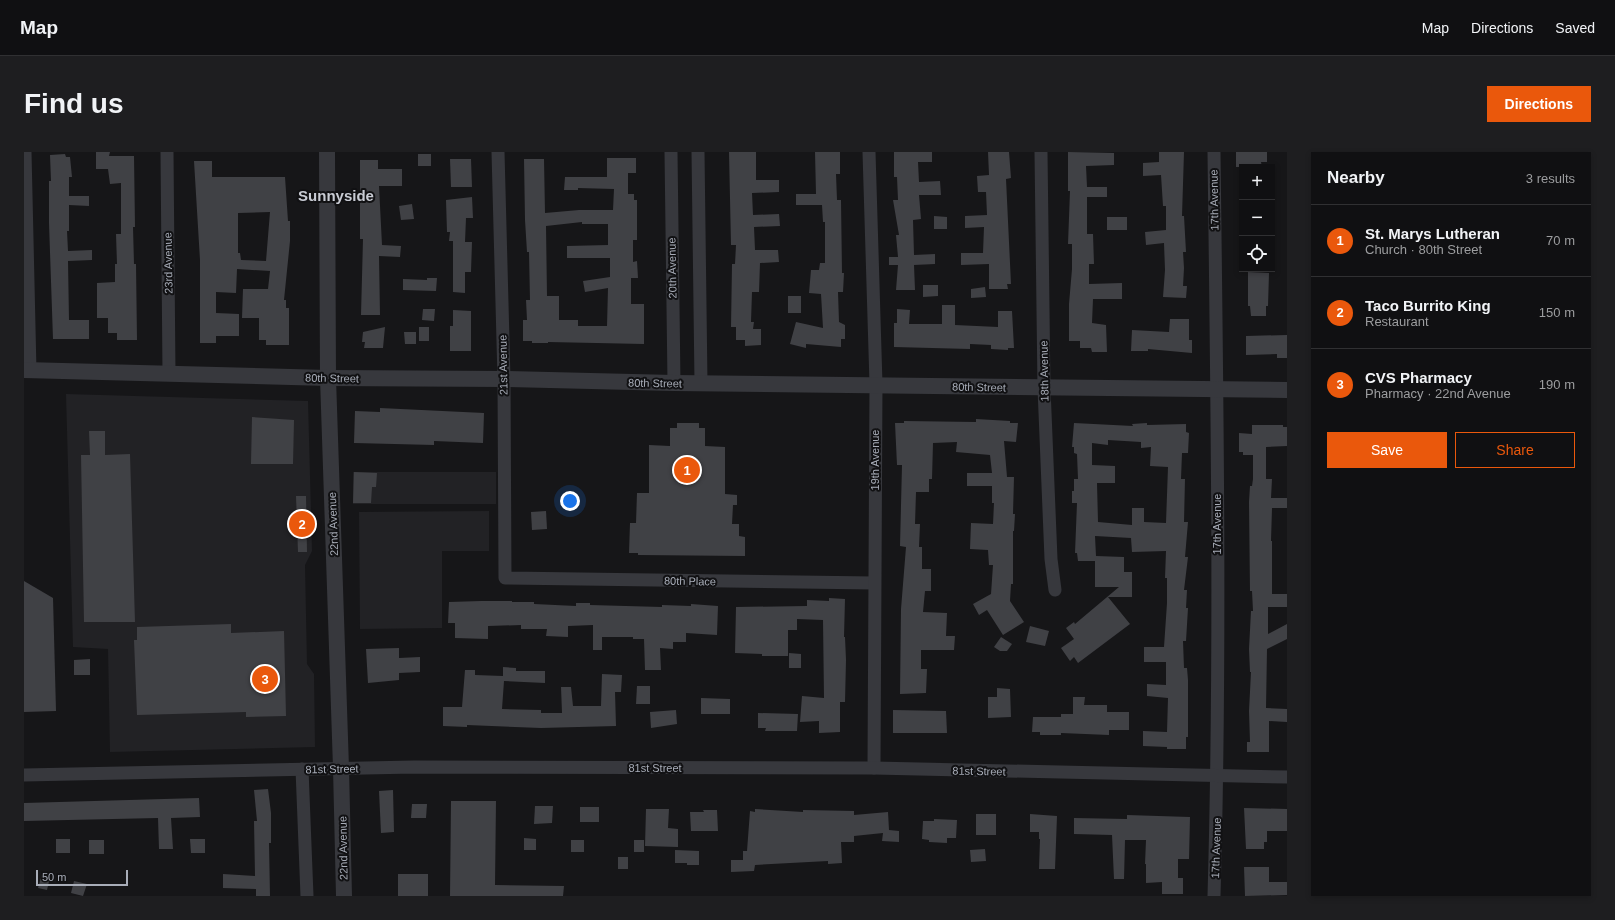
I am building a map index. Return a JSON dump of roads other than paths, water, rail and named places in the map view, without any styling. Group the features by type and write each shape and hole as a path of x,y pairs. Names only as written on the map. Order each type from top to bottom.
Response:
{"street":[{"path":"25,152 27,370"},
{"name":"23rd Avenue","path":"167,152 169,374"},
{"name":"22nd Avenue","path":"327,152 328,378 344,896"},
{"name":"21st Avenue","path":"498,152 504,379 506,578"},
{"name":"20th Avenue","path":"671,152 674,383"},
{"path":"698,152 701,383"},
{"name":"19th Avenue","path":"869,152 876,384 874,768"},
{"name":"18th Avenue","path":"1041,152 1044,388 1051,559 1055,590"},
{"name":"17th Avenue","path":"1214,152 1217,389 1218,776 1214,896"},
{"name":"80th Street","path":"27,370 328,378 504,379 674,383 876,384 1044,388 1287,390"},
{"name":"80th Place","path":"506,578 874,583"},
{"name":"81st Street","path":"24,775 341,768 874,768 1287,777"},
{"path":"302,769 307,896"}],"place":[{"name":"St. Marys Lutheran","path":"687,470"},
{"name":"Taco Burrito King","path":"302,524"},
{"name":"CVS Pharmacy","path":"265,679"}],"district":[{"name":"Sunnyside","path":"336,195"}]}
